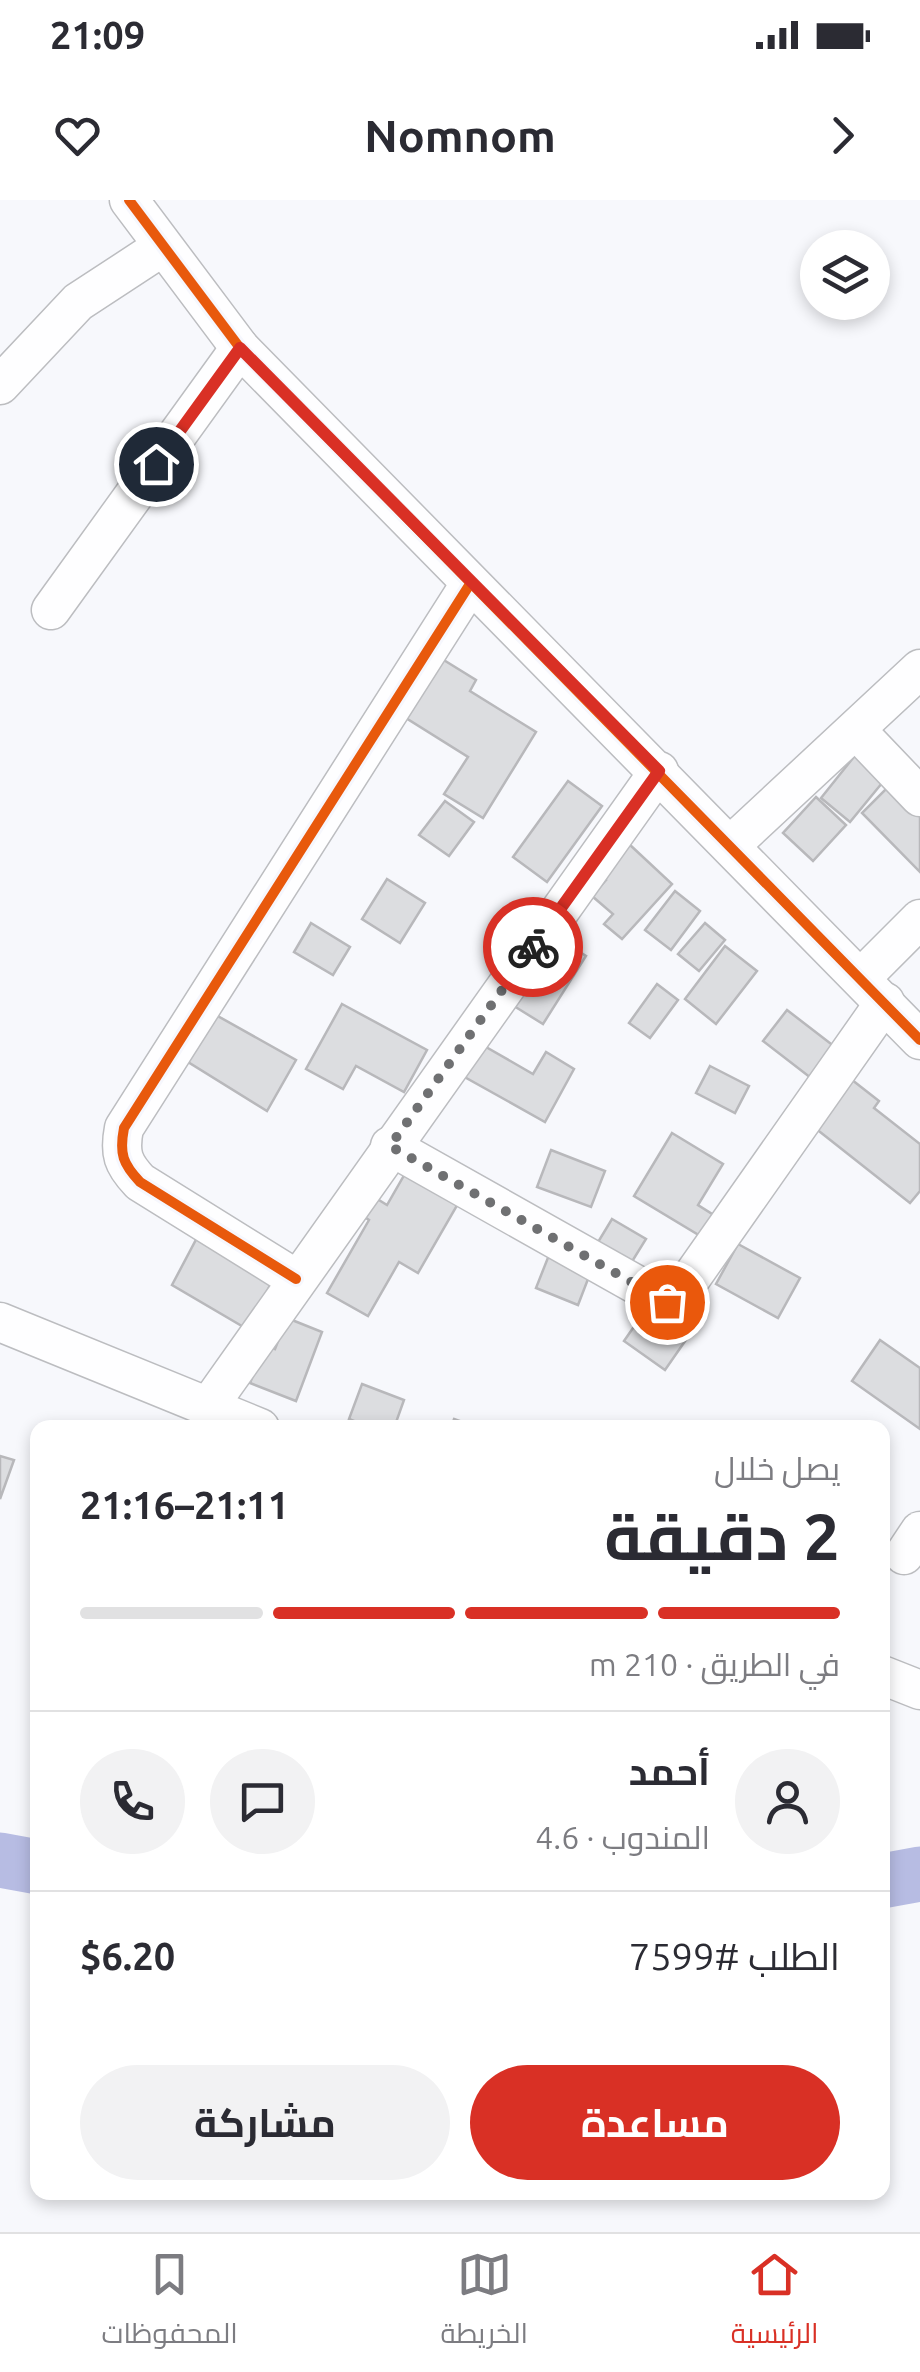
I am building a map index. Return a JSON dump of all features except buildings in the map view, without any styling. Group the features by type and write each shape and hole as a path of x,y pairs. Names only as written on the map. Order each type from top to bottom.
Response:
{"street":[{"path":"129,200 240,348 732,844 920,1040"},
{"path":"0,385 78,302 162,247"},
{"path":"51,610 240,348"},
{"path":"296,1279 140,1182 126,1168 119,1151 124,1128 470,584"},
{"path":"732,844 920,669"},
{"path":"856,730 920,797"},
{"path":"208,1407 659,771"},
{"path":"390,1146 667,1302 682,1291 920,918"},
{"path":"0,1322 240,1420"},
{"path":"890,1677 920,1690"}],"waterway":[{"path":"0,1860 30,1866"},
{"path":"890,1880 920,1874"}],"cycle path":[{"path":"129,200 240,348 920,1040"},
{"path":"296,1279 140,1182 124,1158 124,1128 470,584"}],"way so far":[{"path":"533,947 390,1146 667,1302"}],"route":[{"path":"156,464 240,348 659,771 533,947"}]}
